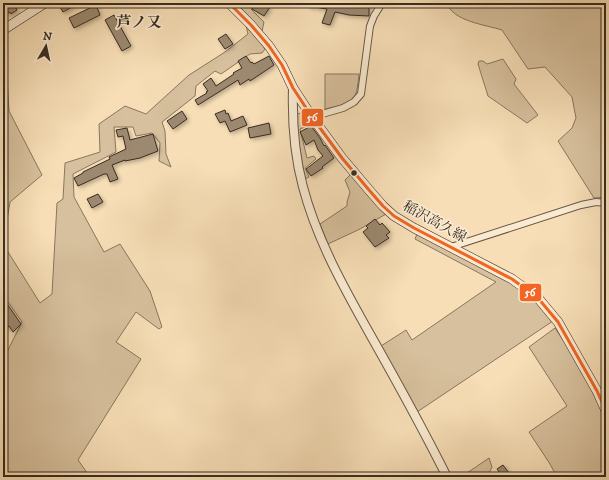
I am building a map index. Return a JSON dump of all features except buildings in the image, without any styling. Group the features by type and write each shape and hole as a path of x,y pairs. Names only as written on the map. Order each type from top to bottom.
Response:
{"main road":[{"path":"3,30 45,3"},
{"name":"稲沢高久線","path":"229,3 269,46 282,66 293,88 312,117 342,158 383,206 403,222 527,288 547,308 558,322 597,391 606,411"}],"street":[{"path":"312,117 343,108 354,102 361,94 370,26 382,3"},
{"path":"293,88 292,124 295,149 302,186 318,235 345,289 448,477"},
{"path":"451,247 574,208 596,202 606,203"}],"shaded area":[{"path":"240,3 256,3 251,9 264,22 260,41 265,49 262,53 250,54 221,74 215,71 196,86 195,96 162,122 165,131 166,154 171,167 159,161 160,143 152,133 136,136 133,127 114,127 116,152 73,174 74,197 104,252 120,244 150,291 162,327 159,329 136,312 116,342 141,359 78,460 90,477 3,477 3,353 5,356 22,322 3,295 3,244 40,303 52,294 57,203 63,199 65,163 100,152 99,124 125,106 146,114 189,75 225,52 248,34 242,9 238,5"},
{"path":"447,3 606,3 606,197 594,198 558,141 572,128 576,118 572,97 545,67 528,69 502,30 462,18 450,9"},
{"path":"3,58 7,77 9,111 42,175 10,202 3,244"},
{"path":"503,59 516,79 514,84 538,115 527,123 488,96 478,64 479,61 483,61 487,64"},
{"path":"325,74 359,74 355,96 352,100 342,105 325,109"},
{"path":"304,112 313,124 300,129 307,158 314,156 316,159 305,168 309,177 305,179 297,132 297,114"},
{"path":"351,174 386,214 360,229 328,244 320,224 347,206 350,192 345,180"},
{"path":"417,234 505,279 536,301 553,321 417,412 381,346 406,330 412,340 496,282 415,239"},
{"path":"555,328 572,353 606,418 606,477 557,477 529,432 567,406 529,347"},
{"path":"489,458 492,467 489,473 476,477 465,477 464,475"}],"transit line":[{"name":"56","path":"229,3 269,46 282,65 293,88 312,117 342,158 383,206 394,216 414,228 512,279 538,298 558,322 597,391 606,411"}],"district":[{"name":"芦ノ又","path":"139,22"}]}
